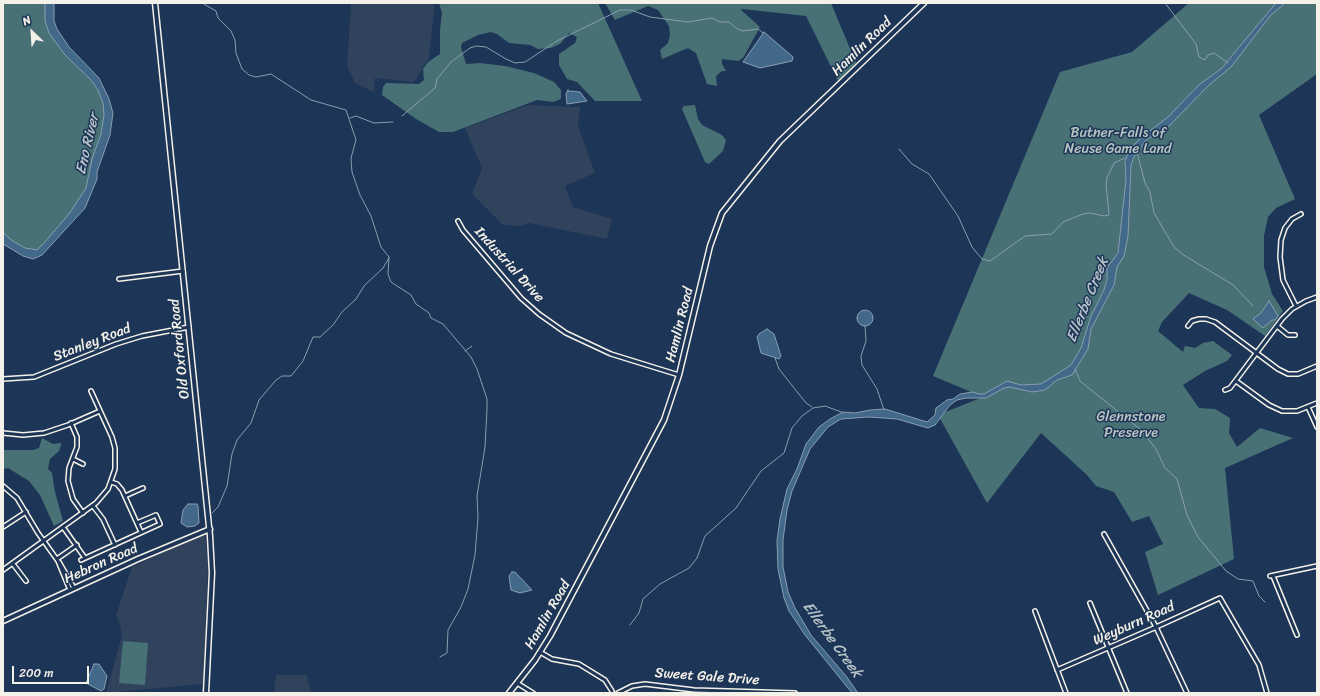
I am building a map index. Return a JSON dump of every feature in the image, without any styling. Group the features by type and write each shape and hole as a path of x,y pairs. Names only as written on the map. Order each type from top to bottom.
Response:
{"street":[{"name":"Old Oxford Road","path":"155,3 210,529 212,573 206,693"},
{"name":"Hamlin Road","path":"509,693 540,652 656,437 671,402 679,375 710,246 722,213 780,141 924,3"},
{"path":"1296,306 1283,280 1280,257 1281,240 1285,228 1292,219 1301,214"},
{"name":"Industrial Drive","path":"458,221 463,230 521,298 566,333 611,354 679,375"},
{"path":"119,279 183,271"},
{"path":"1225,390 1230,388 1277,326 1296,306 1317,297"},
{"path":"1188,326 1195,320 1206,319 1213,321 1278,369 1288,374 1298,374 1317,366"},
{"path":"1277,326 1288,335 1295,335"},
{"name":"Stanley Road","path":"3,379 34,377 86,354 124,341 189,327"},
{"path":"1236,380 1278,410 1292,412 1317,403"},
{"path":"3,570 93,506 102,497 111,482 115,469 115,448 100,410 90,391"},
{"path":"1308,407 1317,427"},
{"path":"3,433 36,434 56,430 100,410"},
{"path":"72,423 77,437 77,447 68,474 69,489 73,499 83,513"},
{"path":"73,459 83,464"},
{"path":"111,482 119,486 141,532"},
{"path":"3,486 17,498 44,541 62,566 72,589"},
{"path":"125,496 143,488"},
{"path":"93,506 103,519 114,545"},
{"path":"3,527 26,512"},
{"path":"81,560 160,524 156,515 137,523"},
{"path":"63,527 85,558"},
{"name":"Hebron Road","path":"3,621 72,589 210,529"},
{"path":"1104,534 1156,627 1187,693"},
{"path":"58,561 77,546"},
{"path":"13,564 26,581"},
{"path":"1297,634 1271,576 1317,566"},
{"name":"Weyburn Road","path":"1057,670 1220,598 1259,665 1267,693"},
{"path":"1090,603 1128,693"},
{"path":"1035,611 1066,693"},
{"path":"540,652 552,659 579,664 605,680 611,692 615,690 618,693"},
{"path":"517,683 533,693"},
{"name":"Sweet Gale Drive","path":"618,693 632,686 645,684 694,690 795,693"}],"shaded area":[{"path":"45,3 54,3 54,21 57,29 69,47 99,78 109,99 113,113 110,135 97,172 97,179 85,208 42,255 33,259 23,256 3,244 3,232 11,240 25,248 37,250 44,243 69,214 86,188 92,159 101,134 104,115 103,103 98,90 91,80 65,55 49,33 45,21"},
{"path":"351,3 435,3 429,58 414,82 375,78 374,92 355,83 347,66"},
{"path":"1276,3 1285,3 1270,16 1231,67 1209,85 1168,127 1146,140 1134,157 1131,165 1128,236 1124,256 1117,267 1114,285 1091,329 1088,349 1072,375 1057,380 1045,390 1032,392 1010,387 1004,388 986,398 966,398 957,400 950,405 935,425 928,428 897,419 869,417 841,419 828,427 810,449 792,491 787,510 783,540 783,567 788,592 795,608 811,635 846,676 858,693 852,693 805,635 789,611 784,598 778,569 777,541 780,519 787,489 797,469 806,444 819,427 843,412 855,413 885,409 927,422 935,415 936,408 947,400 953,399 960,394 972,392 984,394 1007,381 1021,385 1041,384 1071,365 1081,348 1091,316 1104,290 1107,280 1107,268 1118,253 1126,180 1125,161 1130,149 1143,136 1168,117 1200,84 1221,69"},
{"path":"764,32 793,57 792,61 760,68 743,62"},
{"path":"568,90 569,92 580,92 587,101 567,104 566,94"},
{"path":"528,105 580,107 578,126 595,173 565,186 573,207 612,219 607,239 529,223 521,226 503,225 472,194 482,168 465,128"},
{"path":"1269,301 1278,316 1275,320 1272,320 1263,328 1253,319 1261,313"},
{"path":"862,310 868,310 873,315 871,324 868,326 862,326 857,321 857,315"},
{"path":"767,329 774,334 781,356 779,359 761,353 757,337"},
{"path":"188,504 197,504 198,506 199,523 195,526 187,527 181,523 183,510"},
{"path":"201,535 205,535 208,566 203,684 106,693 122,635 120,624 116,615 132,567"},
{"path":"512,572 515,572 532,590 520,593 511,590 509,576"},
{"path":"94,664 99,664 107,676 104,689 101,691 86,683"},
{"path":"276,675 307,675 311,693 274,693"}],"green space":[{"path":"3,3 50,3 54,31 88,71 108,109 82,204 42,250 31,255 3,239"},
{"path":"439,3 598,3 642,101 595,101 577,82 567,79 559,65 559,54 575,43 577,37 569,33 560,44 551,48 538,49 530,45 509,43 497,34 491,32 478,35 462,43 461,47 466,64 480,63 505,66 534,73 554,82 561,90 561,99 553,102 537,100 453,132 439,132 416,119 382,95 383,87 386,83 419,84 424,80 423,69 428,62 440,54 442,13"},
{"path":"605,3 831,3 856,63 838,81 806,16 742,9 741,10 760,27 743,58 738,61 722,59 722,64 726,71 722,71 716,76 717,86 707,84 696,53 688,48 662,59 660,50 668,43 670,35 669,26 658,10 648,6 615,20"},
{"path":"1189,3 1317,3 1317,74 1259,115 1295,199 1276,208 1268,217 1264,236 1264,267 1272,294 1283,311 1265,336 1227,310 1189,293 1162,322 1158,331 1183,352 1185,346 1195,348 1203,343 1213,341 1232,355 1227,361 1205,371 1183,385 1199,408 1215,409 1230,418 1229,433 1237,447 1260,428 1293,438 1225,468 1234,559 1158,595 1145,552 1163,544 1149,516 1132,522 1114,492 1096,486 1087,475 1041,433 987,503 938,415 983,397 933,376 1060,72 1132,52"},
{"path":"695,105 698,119 702,125 722,135 726,140 723,151 709,164 705,162 682,109 684,106"},
{"path":"42,438 53,444 61,443 59,451 50,459 48,469 52,473 55,492 63,521 54,526 40,495 29,481 8,468 3,469 3,450 33,450 39,448"},
{"path":"123,641 148,643 145,685 119,683"}],"waterway":[{"path":"202,3 216,11 218,18 231,31 235,40 236,53 242,69 249,75 256,77 271,74 311,100 346,110 356,140 351,158 352,172 360,195 371,216 381,247 389,257 388,274 391,282 411,295 416,304 429,313 431,318 443,324 471,357 477,369 487,399 487,409 485,447 477,496 478,518 475,555 468,589 461,607 448,630 447,653 440,657"},
{"path":"1165,3 1196,44 1199,57 1205,60 1208,55 1214,53 1228,63"},
{"path":"402,116 435,88 437,79 451,62 470,48 476,46 486,47 515,63 525,62 557,41 620,10 631,10 650,17 688,22 712,18 720,22 729,22 742,31 758,29 763,33"},
{"path":"350,118 356,116 374,123 393,122"},
{"path":"899,149 912,164 929,174 958,216 972,247 982,259 990,261 1025,236 1052,234 1063,222 1083,214 1090,213 1104,216 1109,215 1106,184 1107,178 1114,163 1125,158"},
{"path":"1137,152 1145,183 1150,192 1154,213 1174,247 1182,254 1233,285 1253,306"},
{"path":"212,513 218,507 227,486 232,454 237,440 251,423 259,400 276,380 282,376 291,376 303,361 313,337 320,337 333,325 342,312 356,299 364,286 383,268 389,258"},
{"path":"865,326 866,341 861,356 862,365 877,389 884,410"},
{"path":"465,351 472,346"},
{"path":"775,358 779,369 806,403 812,407"},
{"path":"1075,369 1080,381 1141,430 1156,449 1165,468 1177,479 1187,515 1198,537 1226,571 1238,579 1253,581 1259,596 1265,602"},
{"path":"630,625 639,613 643,599 660,584 689,568 697,558 705,536 736,508 761,471 784,453 792,428 802,416 813,408 825,406 844,413"}],"park label":[{"name":"Butner-Falls of Neuse Game Land","path":"1118,142"},
{"name":"Glennstone Preserve","path":"1131,426"}],"water label":[{"name":"Eno River","path":"88,144"},
{"name":"Ellerbe Creek","path":"1088,300"},
{"name":"Ellerbe Creek","path":"832,640"}]}
